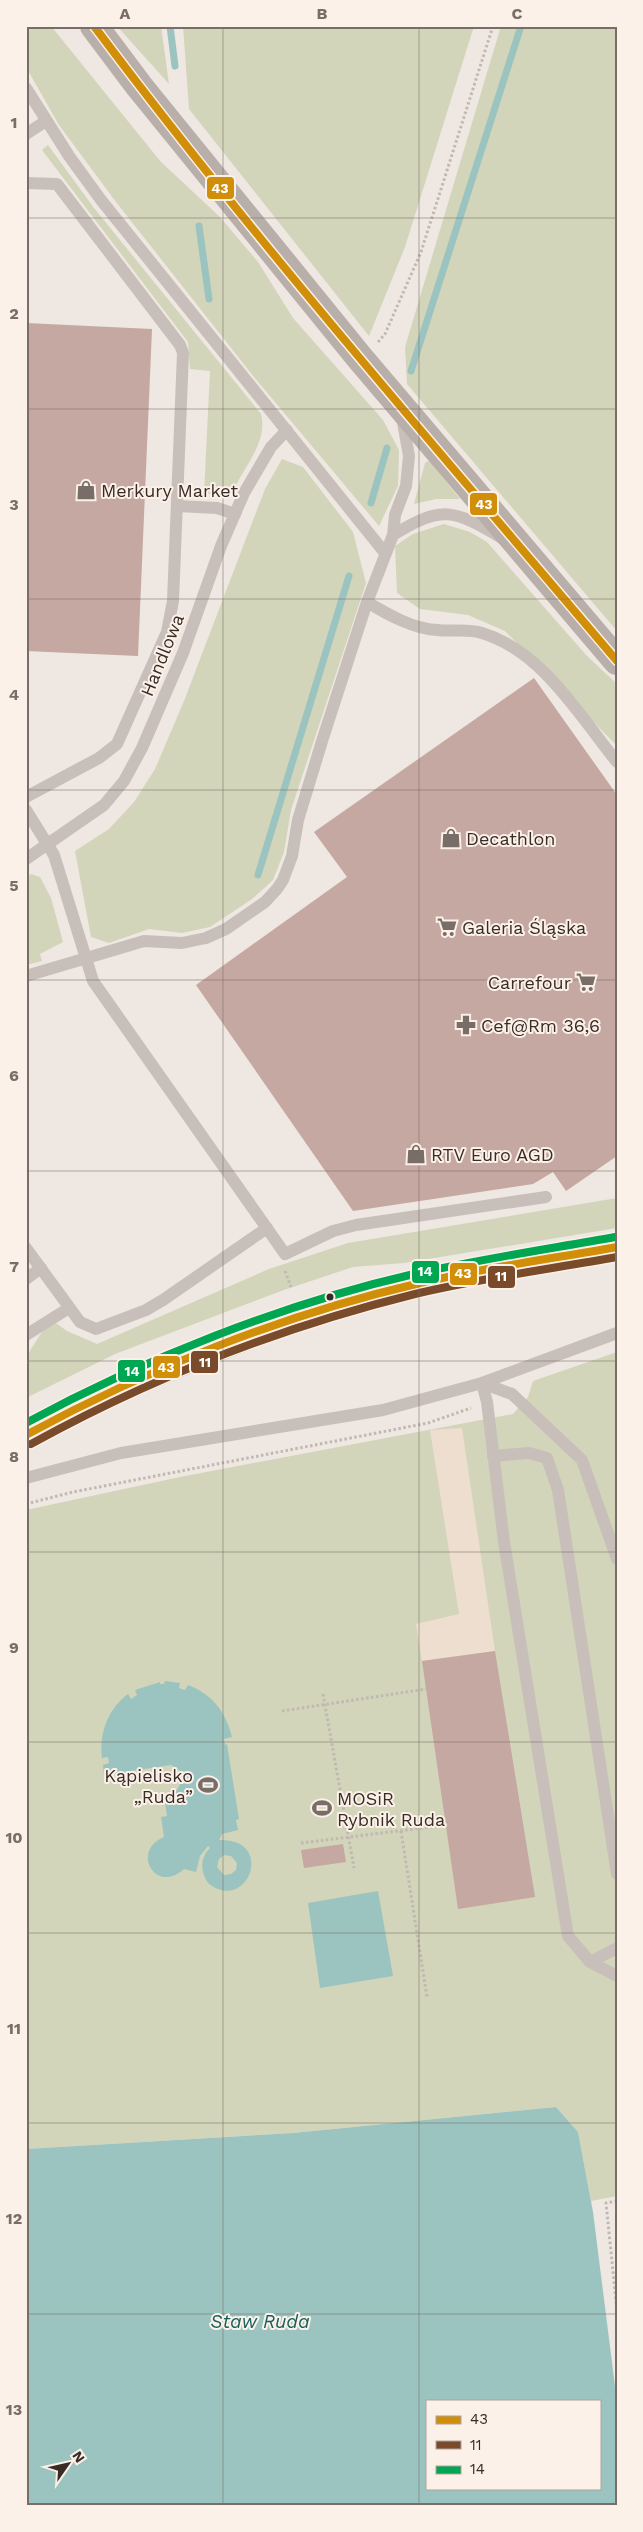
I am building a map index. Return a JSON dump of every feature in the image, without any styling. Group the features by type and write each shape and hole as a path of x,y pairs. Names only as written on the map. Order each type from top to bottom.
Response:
{"main road":[{"path":"94,26 139,86 360,357 617,661"},
{"path":"26,1435 64,1414 134,1381 276,1326 359,1298 457,1276 617,1247"}],"lane":[{"path":"26,88 46,121 101,200 288,430 385,553"},
{"path":"26,134 46,121"},
{"path":"26,183 57,184 182,349 173,601 167,632 122,737 117,744 99,758 26,797"},
{"path":"26,976 144,941 182,943 206,938 226,929 265,902 278,889 292,856 298,820 367,602 392,536 395,515 409,472 409,456 399,404"},
{"name":"Handlowa","path":"26,859 104,805 115,794 133,765 183,653 235,514 261,461 288,430"},
{"path":"177,506 216,508 235,514"},
{"path":"392,536 424,518 450,514 473,521 522,550"},
{"path":"367,602 423,628 470,630 507,643 522,652 542,670 617,762"},
{"path":"26,810 54,855 93,981 285,1254 333,1231 356,1225 546,1197"},
{"path":"26,1248 80,1322 96,1329 110,1325 164,1300 266,1228"},
{"path":"26,1279 41,1268"},
{"path":"26,1335 69,1308"},
{"path":"26,1478 121,1453 383,1410 482,1383 617,1333"},
{"path":"482,1383 487,1402 504,1542 568,1936 590,1962 617,1976"},
{"path":"482,1383 512,1394 582,1460 617,1559"},
{"path":"493,1456 529,1453 547,1458 558,1490 617,1874"},
{"path":"590,1962 617,1948"}],"path":[{"path":"360,357 385,334 421,252 493,26"},
{"path":"289,1282 291,1287"},
{"path":"282,1711 426,1689"},
{"path":"323,1694 354,1868"},
{"path":"301,1843 446,1825"},
{"path":"401,1831 427,1996"},
{"path":"617,2201 606,2203 617,2311"}],"green space":[{"path":"26,26 51,26 161,162 220,217 258,262 293,318 383,420 399,450 398,486 379,526 254,377 116,202 59,125 26,67"},
{"path":"117,26 161,26 169,84"},
{"path":"183,26 474,26 405,247 369,336 189,109"},
{"path":"501,26 617,26 617,631 407,384 405,347"},
{"path":"48,145 94,208 261,414 262,424 259,443 232,490 221,494 204,494 210,371 190,369 188,342 42,150"},
{"path":"282,459 303,467 353,532 366,583 291,810 284,852 273,880 252,899 210,927 182,933 149,929 109,943 91,937 75,851 109,829 134,802 155,769 184,701 265,489"},
{"path":"428,461 460,499 436,499 414,504 425,463"},
{"path":"444,524 470,532 487,542 587,656 617,684 617,746 505,631 468,615 420,609 397,593 395,546 413,534"},
{"path":"31,874 40,877 51,898 63,942 40,954 42,961 26,965 26,877"},
{"path":"617,1198 617,1228 404,1263 353,1267 281,1291 115,1354 26,1398 26,1357 50,1319 67,1331 97,1344 269,1269 348,1243"},
{"name":"MOSiR Rybnik Ruda","path":"617,1352 617,2196 591,2201 578,2132 556,2107 293,2133 26,2149 26,1510 180,1477 513,1414 528,1397 533,1381"}],"shaded area":[{"path":"462,1428 495,1651 422,1661 416,1624 459,1614 430,1430"}],"water":[{"name":"Kąpielisko „Ruda”","path":"165,1681 180,1683 179,1688 185,1690 188,1685 204,1693 222,1712 229,1728 232,1737 224,1739 225,1745 227,1744 239,1819 236,1820 238,1830 222,1834 219,1840 237,1843 247,1850 251,1861 250,1873 244,1883 234,1890 222,1890 208,1883 202,1865 204,1856 210,1848 208,1846 200,1856 196,1872 184,1869 174,1876 164,1877 156,1874 151,1868 148,1860 149,1852 154,1843 164,1837 161,1817 167,1816 164,1796 175,1793 182,1781 179,1770 171,1765 104,1775 103,1765 109,1763 108,1757 102,1758 101,1749 106,1722 110,1714 128,1694 131,1699 137,1695 135,1690 160,1682 160,1684 164,1684","holes":["224,1855 231,1856 237,1863 236,1870 231,1874 224,1875 217,1867 219,1859"]},
{"path":"378,1891 393,1976 320,1988 308,1903"},
{"name":"Staw Ruda","path":"556,2107 578,2132 593,2212 617,2402 617,2506 26,2506 26,2149 293,2133"}],"building":[{"name":"Merkury Market","path":"26,323 152,329 138,656 26,651"},
{"name":"Galeria Śląska","path":"534,678 617,795 617,1156 566,1191 553,1172 533,1184 353,1211 196,985 347,877 314,832"},
{"path":"495,1651 535,1897 458,1909 422,1661"},
{"path":"343,1844 346,1862 304,1868 301,1850"}],"waterway":[{"path":"170,26 175,66"},
{"path":"411,371 521,26"},
{"path":"199,226 209,299"},
{"path":"371,503 387,448"},
{"path":"258,875 349,576"}],"transit line":[{"name":"43","path":"94,26 156,108 285,268 617,661"},
{"name":"14","path":"26,1423 71,1399 166,1356 265,1317 315,1301 414,1274 615,1237"},
{"name":"43","path":"26,1435 119,1388 168,1366 216,1346 316,1311 441,1278 617,1247"},
{"name":"11","path":"31,1444 123,1397 170,1376 316,1322 365,1307 440,1288 617,1257"}],"place":[{"name":"Merkury Market","path":"86,490"},
{"name":"Decathlon","path":"451,838"},
{"name":"Galeria Śląska","path":"447,927"},
{"name":"Carrefour","path":"586,982"},
{"name":"Cef@Rm 36,6","path":"466,1025"},
{"name":"RTV Euro AGD","path":"416,1154"},
{"name":"Kąpielisko „Ruda”","path":"208,1785"},
{"name":"MOSiR Rybnik Ruda","path":"322,1808"}]}
